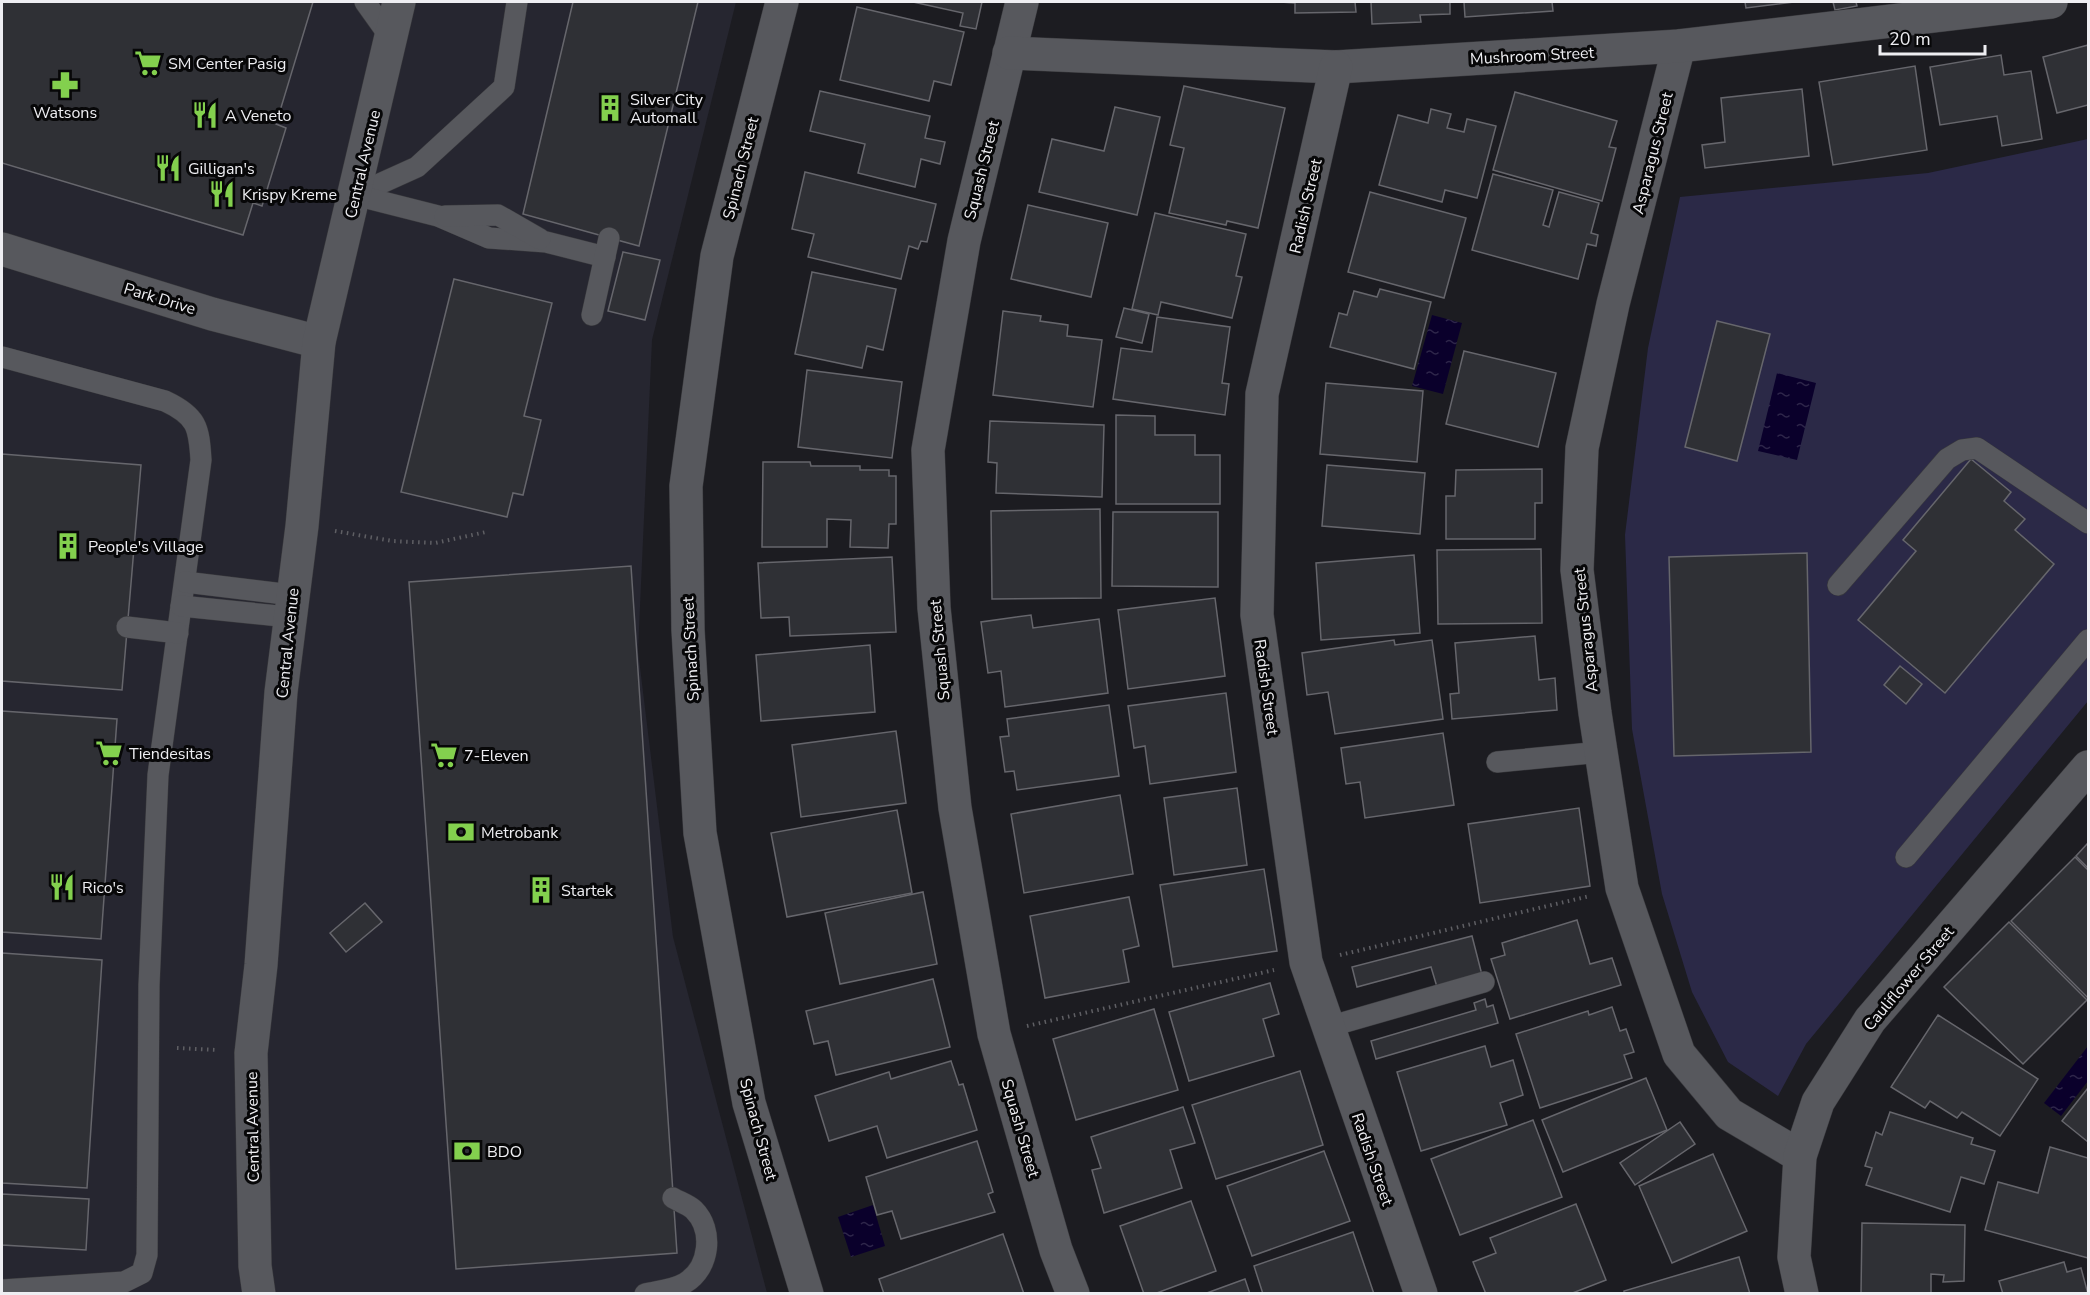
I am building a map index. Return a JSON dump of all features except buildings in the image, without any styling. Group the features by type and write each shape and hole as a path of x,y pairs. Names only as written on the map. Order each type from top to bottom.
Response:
{"street":[{"name":"Central Avenue","path":"258,1293 255,1266 251,1053 261,964 270,823 290,606 302,525 319,342 399,2"},
{"name":"Spinach Street","path":"782,2 717,255 686,486 688,630 700,833 749,1103 807,1293"},
{"name":"Squash Street","path":"1022,2 964,241 928,450 934,608 955,808 994,1034 1056,1250 1073,1293"},
{"name":"Mushroom Street","path":"1010,53 1336,67 1679,46 2051,2"},
{"name":"Asparagus Street","path":"1679,46 1613,304 1582,448 1577,570 1622,888 1679,1054 1729,1114 1800,1156"},
{"name":"Radish Street","path":"1336,67 1262,394 1257,615 1306,962 1421,1293"},
{"name":"Park Drive","path":"2,249 212,314 319,342"},
{"name":"Cauliflower Street","path":"1802,1293 1794,1257 1800,1156 1818,1102 1870,1020 2088,767"}],"lane":[{"path":"365,2 390,37"},
{"path":"355,195 417,167 504,87 518,2"},
{"path":"355,195 438,216 498,215 546,242 607,247 592,315"},
{"path":"2,357 165,401 184,410 199,429 201,460 158,775 148,1046 147,1255 142,1274 124,1282 2,1290"},
{"path":"1838,585 1947,459 1962,450 1977,448 2088,523"},
{"path":"185,582 290,606"},
{"path":"181,606 290,606"},
{"path":"127,627 178,633"},
{"path":"1906,857 2088,640"},
{"path":"1497,762 1601,752"},
{"path":"1328,1027 1484,982"},
{"path":"645,1293 674,1288 687,1282 704,1260 706,1233 701,1220 692,1208 674,1198"}],"path":[{"path":"369,536 392,541 435,543 486,532"},
{"path":"148,1046 251,1053"}],"shaded area":[{"path":"2,2 736,2 652,340 638,651 673,937 767,1293 2,1294"},
{"path":"2088,139 2088,701 1806,1044 1778,1096 1728,1062 1692,992 1662,894 1632,729 1625,535 1648,348 1680,197 1928,173"}],"water":[{"path":"1432,315 1462,323 1443,394 1412,386"},
{"path":"1777,373 1816,383 1797,460 1758,451"},
{"path":"2088,1046 2088,1081 2061,1116 2044,1103"},
{"path":"873,1205 885,1246 851,1257 838,1217"}],"place":[{"name":"SM Center Pasig","path":"148,63"},
{"name":"Watsons","path":"65,85"},
{"name":"Silver City Automall","path":"610,108"},
{"name":"A Veneto","path":"205,115"},
{"name":"Gilligan's","path":"168,168"},
{"name":"Krispy Kreme","path":"222,194"},
{"name":"People's Village","path":"68,546"},
{"name":"Tiendesitas","path":"109,753"},
{"name":"7-Eleven","path":"444,755"},
{"name":"Metrobank","path":"461,832"},
{"name":"Rico's","path":"62,887"},
{"name":"Startek","path":"541,890"},
{"name":"BDO","path":"467,1151"}]}
